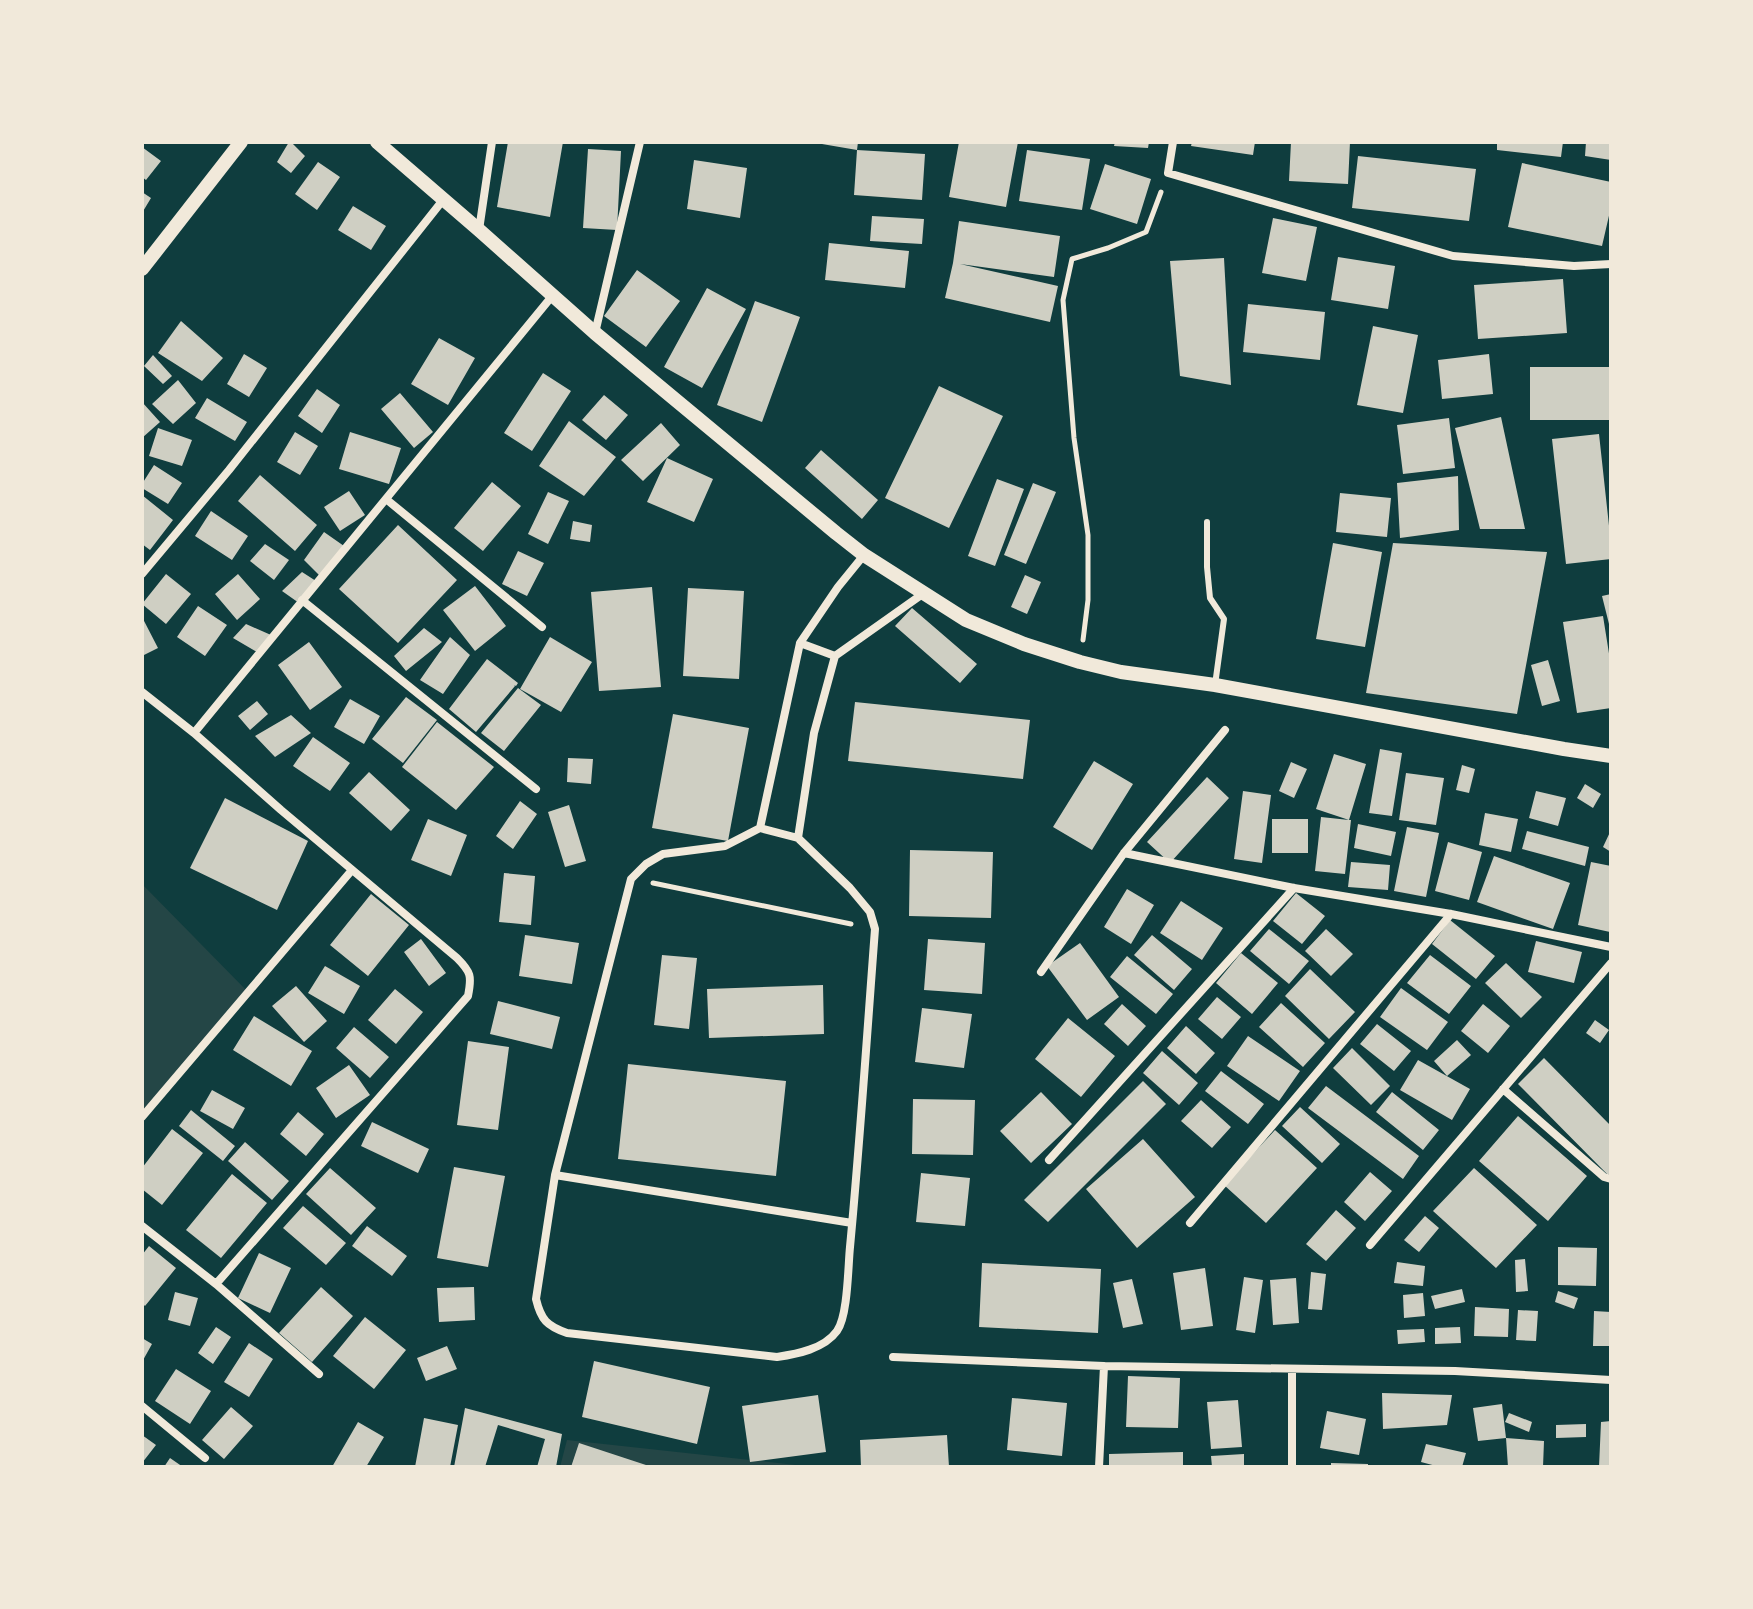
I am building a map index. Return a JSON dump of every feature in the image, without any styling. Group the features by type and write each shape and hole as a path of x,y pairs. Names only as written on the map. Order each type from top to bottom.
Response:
{"street":[{"path":"142,269 240,142"},
{"path":"377,142 595,333 864,555 966,620 1024,644 1121,672 1215,685 1611,756"},
{"path":"479,230 492,142"},
{"path":"595,333 640,142"},
{"path":"1173,142 1168,173 1453,256 1574,266 1611,264"},
{"path":"142,574 229,470 443,200"},
{"path":"194,733 553,295"},
{"path":"386,499 542,627"},
{"path":"760,828 800,643 864,555"},
{"path":"798,838 814,733 835,656 924,593"},
{"path":"302,600 536,789"},
{"path":"800,643 835,656"},
{"path":"142,692 463,964 469,970 471,981 468,996 216,1284"},
{"path":"1041,972 1124,853 1225,730"},
{"path":"760,828 798,838 850,888 870,912 875,929 844,1312 838,1330 822,1344 777,1357 567,1333 552,1328 540,1315 536,1299 555,1175 631,879 646,864 663,854 725,846 760,828"},
{"path":"1124,853 1611,947"},
{"path":"142,1117 352,870"},
{"path":"1049,1160 1294,888"},
{"path":"1190,1223 1451,914"},
{"path":"1370,1245 1611,963"},
{"path":"1503,1089 1604,1177 1611,1179"},
{"path":"555,1175 852,1223"},
{"path":"142,1226 216,1284 319,1374"},
{"path":"893,1357 1104,1366 1455,1371 1611,1380"},
{"path":"1099,1467 1104,1366"},
{"path":"1292,1369 1292,1467"},
{"path":"142,1406 205,1458"}],"lane":[{"path":"1207,522 1210,598 1224,619 1215,685"}],"path":[{"path":"1080,662 1088,600 1088,535 1074,438 1063,300 1072,259 1146,232 1168,173"},
{"path":"631,879 875,929"}],"shaded area":[{"path":"142,884 248,992 142,1117"},
{"path":"567,1440 814,1467 560,1467"}],"building":[{"path":"289,142 305,156 291,173 277,162"},
{"path":"508,142 563,142 550,217 497,207"},
{"path":"822,142 858,142 857,150"},
{"path":"959,142 1018,142 1006,207 949,197"},
{"path":"1115,142 1149,142 1148,148 1114,146"},
{"path":"1192,142 1255,142 1253,155 1191,146"},
{"path":"1291,142 1350,142 1348,184 1289,181"},
{"path":"1497,142 1563,142 1561,157 1497,150"},
{"path":"1586,142 1611,142 1611,160 1585,156"},
{"path":"142,147 161,161 146,180 142,177"},
{"path":"588,149 621,151 617,230 583,228"},
{"path":"857,150 925,154 922,200 854,195"},
{"path":"1027,150 1090,159 1082,210 1019,201"},
{"path":"1358,156 1476,169 1469,221 1352,208"},
{"path":"694,160 747,168 740,218 687,209"},
{"path":"318,162 340,177 317,210 295,194"},
{"path":"1522,163 1611,182 1611,207 1602,246 1508,227"},
{"path":"1105,164 1151,179 1137,224 1090,209"},
{"path":"142,192 151,198 142,213"},
{"path":"353,206 386,226 371,250 338,230"},
{"path":"872,216 924,219 922,244 870,241"},
{"path":"1273,218 1317,227 1306,281 1262,273"},
{"path":"959,221 1060,236 1054,277 960,264 1058,286 1050,322 945,298"},
{"path":"829,243 909,251 905,288 825,280"},
{"path":"1338,257 1395,266 1388,309 1331,300"},
{"path":"1224,258 1231,385 1180,376 1170,261"},
{"path":"637,270 680,301 646,347 604,316"},
{"path":"1563,279 1567,333 1478,339 1474,285"},
{"path":"707,288 746,309 702,388 664,367"},
{"path":"755,301 800,317 762,422 717,405"},
{"path":"1248,304 1325,312 1320,360 1243,352"},
{"path":"181,321 223,358 202,381 158,353"},
{"path":"1373,326 1418,335 1403,413 1357,405"},
{"path":"439,338 475,358 448,405 411,384"},
{"path":"244,354 267,368 249,397 227,384"},
{"path":"1489,354 1493,394 1442,399 1438,360"},
{"path":"153,355 172,376 163,384 144,366"},
{"path":"1530,367 1611,367 1611,420 1530,420"},
{"path":"543,373 571,391 532,451 504,433"},
{"path":"178,380 196,403 173,424 152,404"},
{"path":"939,386 1003,416 949,528 885,498"},
{"path":"317,389 340,405 322,433 298,416"},
{"path":"400,393 433,432 414,448 381,409"},
{"path":"604,395 628,415 606,440 582,420"},
{"path":"207,398 247,422 235,441 195,418"},
{"path":"142,402 160,422 142,438"},
{"path":"1501,417 1525,529 1480,529 1455,428"},
{"path":"1449,418 1455,468 1403,474 1397,425"},
{"path":"569,421 616,457 584,496 539,466"},
{"path":"661,423 680,445 643,481 621,460"},
{"path":"158,428 192,440 182,466 149,456"},
{"path":"295,432 318,446 300,475 277,462"},
{"path":"350,432 401,448 389,484 339,469"},
{"path":"1599,434 1611,559 1566,564 1552,439"},
{"path":"821,450 878,500 862,519 805,468"},
{"path":"667,458 713,479 694,522 647,502"},
{"path":"154,465 182,483 168,504 142,488"},
{"path":"260,475 317,525 295,551 238,501"},
{"path":"1458,476 1459,530 1400,538 1397,483"},
{"path":"997,479 1024,489 995,566 968,556"},
{"path":"492,482 521,506 483,551 454,528"},
{"path":"1033,483 1056,492 1026,564 1004,555"},
{"path":"349,491 365,515 340,531 324,507"},
{"path":"548,492 569,501 548,544 528,534"},
{"path":"1340,493 1391,498 1387,537 1336,532"},
{"path":"142,495 173,520 150,550 142,544"},
{"path":"211,511 248,536 232,560 195,536"},
{"path":"573,521 592,525 590,542 570,539"},
{"path":"398,525 457,580 398,643 339,589"},
{"path":"324,532 344,546 320,576 304,560"},
{"path":"1333,543 1382,552 1365,647 1316,639"},
{"path":"1393,543 1547,552 1517,714 1366,693"},
{"path":"265,544 289,560 274,580 250,561"},
{"path":"518,551 544,563 527,596 502,584"},
{"path":"302,572 316,581 299,603 282,591"},
{"path":"166,574 191,594 166,624 142,604"},
{"path":"238,574 260,599 237,620 215,594"},
{"path":"1025,575 1041,582 1027,614 1011,607"},
{"path":"475,586 506,626 475,651 443,610"},
{"path":"652,587 661,687 599,691 591,592"},
{"path":"688,588 744,591 739,679 683,676"},
{"path":"1611,594 1611,628 1610,628 1602,596"},
{"path":"198,606 227,625 205,656 177,637"},
{"path":"912,608 977,664 960,683 895,626"},
{"path":"1603,616 1611,666 1611,708 1577,713 1563,622"},
{"path":"142,617 158,648 142,656"},
{"path":"246,624 271,635 257,652 233,638"},
{"path":"424,628 442,642 406,671 394,656"},
{"path":"450,637 470,655 443,694 420,680"},
{"path":"550,637 592,662 561,712 520,689"},
{"path":"309,642 342,687 310,710 278,665"},
{"path":"487,659 518,683 476,732 449,709"},
{"path":"1548,660 1560,701 1542,706 1531,665"},
{"path":"518,688 541,705 504,751 481,733"},
{"path":"406,697 437,720 403,763 372,739"},
{"path":"350,699 380,716 364,744 334,727"},
{"path":"257,701 268,714 250,730 238,716"},
{"path":"855,702 1030,720 1023,779 848,761"},
{"path":"673,714 749,728 728,841 652,828"},
{"path":"291,715 311,733 275,757 255,736"},
{"path":"437,722 494,767 456,810 402,767"},
{"path":"313,737 350,763 330,791 293,766"},
{"path":"1380,749 1402,753 1392,816 1369,813"},
{"path":"1334,754 1366,764 1349,820 1316,809"},
{"path":"568,758 593,759 591,784 567,782"},
{"path":"1094,761 1133,784 1092,850 1053,827"},
{"path":"1291,762 1307,769 1294,798 1279,791"},
{"path":"1462,765 1475,769 1469,793 1456,790"},
{"path":"369,772 410,810 391,831 349,793"},
{"path":"1406,773 1444,778 1436,825 1399,820"},
{"path":"1207,777 1229,798 1170,863 1147,842"},
{"path":"1585,784 1601,794 1593,808 1577,798"},
{"path":"1243,791 1271,795 1262,863 1234,859"},
{"path":"1536,791 1566,798 1558,826 1529,818"},
{"path":"225,798 308,841 277,910 190,868"},
{"path":"520,801 537,814 513,849 496,836"},
{"path":"569,805 586,861 565,867 548,812"},
{"path":"1485,813 1518,819 1511,852 1479,845"},
{"path":"1321,817 1351,820 1345,874 1315,871"},
{"path":"428,819 467,835 451,876 411,860"},
{"path":"1272,819 1308,819 1308,853 1272,853"},
{"path":"1358,824 1396,832 1391,856 1354,848"},
{"path":"1407,827 1439,833 1426,897 1394,891"},
{"path":"1611,830 1611,852 1603,847"},
{"path":"1527,831 1589,847 1585,866 1522,849"},
{"path":"1448,842 1482,852 1469,900 1435,891"},
{"path":"910,850 993,852 991,918 909,916"},
{"path":"1494,856 1570,883 1553,929 1477,902"},
{"path":"1351,862 1390,865 1388,890 1348,887"},
{"path":"1591,862 1611,866 1610,932 1578,925"},
{"path":"504,873 535,876 531,925 499,922"},
{"path":"1127,889 1154,905 1131,944 1104,927"},
{"path":"1296,893 1325,916 1302,944 1273,921"},
{"path":"371,894 409,925 368,976 330,945"},
{"path":"1181,901 1223,928 1202,960 1160,933"},
{"path":"1450,920 1495,956 1476,979 1432,944"},
{"path":"1269,929 1309,961 1289,984 1250,951"},
{"path":"1326,929 1353,954 1331,976 1305,951"},
{"path":"525,935 579,943 572,984 519,976"},
{"path":"1152,935 1192,969 1174,990 1134,955"},
{"path":"421,939 446,973 429,986 404,952"},
{"path":"928,939 985,943 982,994 924,990"},
{"path":"1536,941 1582,952 1574,983 1528,972"},
{"path":"1080,943 1119,997 1087,1020 1047,966"},
{"path":"1241,953 1278,983 1252,1014 1216,983"},
{"path":"662,955 697,958 689,1029 654,1025"},
{"path":"1430,955 1471,986 1449,1014 1407,983"},
{"path":"1127,956 1173,994 1156,1014 1110,977"},
{"path":"1506,963 1542,997 1521,1018 1485,983"},
{"path":"325,966 360,986 344,1014 308,993"},
{"path":"1310,969 1355,1012 1329,1039 1285,996"},
{"path":"823,985 824,1034 709,1038 707,989"},
{"path":"296,986 327,1021 304,1042 272,1006"},
{"path":"1401,988 1448,1022 1427,1050 1380,1017"},
{"path":"395,989 423,1012 396,1044 368,1020"},
{"path":"1217,997 1241,1017 1222,1039 1198,1019"},
{"path":"498,1001 560,1017 552,1049 490,1034"},
{"path":"1281,1003 1325,1043 1303,1067 1259,1027"},
{"path":"1122,1004 1146,1026 1128,1046 1104,1024"},
{"path":"1483,1004 1510,1026 1488,1053 1461,1031"},
{"path":"922,1008 972,1014 964,1068 915,1062"},
{"path":"254,1016 312,1051 291,1086 233,1050"},
{"path":"1068,1018 1115,1056 1081,1097 1035,1059"},
{"path":"1595,1020 1609,1030 1600,1043 1586,1033"},
{"path":"1377,1024 1411,1051 1394,1071 1360,1044"},
{"path":"1186,1026 1215,1053 1196,1074 1167,1048"},
{"path":"354,1027 389,1057 370,1078 336,1048"},
{"path":"1248,1036 1300,1071 1279,1101 1227,1066"},
{"path":"1457,1040 1471,1055 1447,1076 1434,1061"},
{"path":"468,1041 509,1047 498,1130 457,1125"},
{"path":"1352,1048 1390,1086 1371,1105 1333,1068"},
{"path":"1162,1051 1198,1083 1179,1105 1143,1073"},
{"path":"1544,1058 1611,1126 1611,1172 1608,1175 1518,1084"},
{"path":"1418,1060 1470,1089 1452,1120 1400,1090"},
{"path":"628,1064 786,1081 776,1176 618,1159"},
{"path":"349,1065 370,1095 336,1118 316,1088"},
{"path":"1221,1071 1264,1104 1248,1124 1205,1091"},
{"path":"1143,1081 1166,1104 1048,1222 1024,1200"},
{"path":"1326,1086 1419,1156 1403,1179 1308,1108"},
{"path":"212,1090 245,1108 233,1129 200,1111"},
{"path":"1041,1092 1072,1124 1031,1163 1000,1131"},
{"path":"1392,1092 1439,1130 1423,1150 1376,1112"},
{"path":"913,1099 975,1100 973,1155 912,1154"},
{"path":"1201,1100 1231,1127 1212,1148 1181,1121"},
{"path":"1300,1107 1340,1144 1322,1163 1282,1126"},
{"path":"191,1110 235,1146 223,1161 179,1126"},
{"path":"298,1112 324,1134 306,1156 280,1134"},
{"path":"1518,1116 1587,1176 1548,1221 1479,1161"},
{"path":"372,1122 429,1149 418,1173 361,1146"},
{"path":"172,1129 203,1153 162,1205 142,1189 142,1168"},
{"path":"1275,1130 1317,1168 1266,1223 1224,1185"},
{"path":"1143,1139 1195,1197 1137,1248 1086,1189"},
{"path":"245,1142 289,1181 272,1200 228,1161"},
{"path":"454,1167 505,1176 488,1267 437,1258"},
{"path":"330,1168 376,1208 351,1235 306,1194"},
{"path":"1474,1168 1537,1225 1496,1268 1433,1211"},
{"path":"1370,1172 1392,1191 1365,1221 1344,1202"},
{"path":"921,1173 970,1178 965,1226 916,1222"},
{"path":"232,1174 267,1203 221,1258 186,1230"},
{"path":"303,1206 346,1243 326,1265 283,1228"},
{"path":"1336,1210 1356,1228 1326,1261 1306,1244"},
{"path":"1425,1216 1439,1228 1419,1252 1404,1240"},
{"path":"367,1226 407,1256 392,1276 352,1246"},
{"path":"149,1246 176,1268 145,1306 142,1303 142,1255"},
{"path":"1558,1247 1597,1248 1596,1286 1558,1285"},
{"path":"259,1253 291,1268 270,1313 238,1298"},
{"path":"1525,1259 1528,1291 1516,1292 1515,1260"},
{"path":"1397,1262 1425,1266 1423,1286 1394,1283"},
{"path":"982,1263 1101,1269 1098,1333 979,1327"},
{"path":"1205,1268 1213,1326 1181,1330 1173,1273"},
{"path":"1311,1272 1326,1274 1322,1310 1308,1309"},
{"path":"1244,1277 1263,1280 1255,1333 1236,1330"},
{"path":"1296,1278 1299,1323 1273,1325 1270,1280"},
{"path":"1132,1279 1143,1324 1123,1328 1113,1283"},
{"path":"321,1287 353,1316 312,1362 279,1333"},
{"path":"474,1287 475,1320 439,1322 437,1288"},
{"path":"1462,1289 1465,1302 1435,1309 1431,1296"},
{"path":"1558,1291 1578,1298 1574,1309 1555,1302"},
{"path":"175,1292 198,1298 190,1326 168,1320"},
{"path":"1423,1293 1425,1316 1404,1318 1403,1295"},
{"path":"1475,1307 1509,1309 1508,1337 1474,1336"},
{"path":"1518,1310 1538,1311 1536,1341 1516,1340"},
{"path":"1594,1311 1611,1312 1611,1346 1593,1346"},
{"path":"365,1317 406,1350 374,1389 333,1356"},
{"path":"216,1327 231,1337 213,1364 198,1353"},
{"path":"1460,1327 1461,1343 1435,1344 1435,1328"},
{"path":"1424,1329 1425,1342 1398,1344 1397,1330"},
{"path":"142,1338 152,1344 142,1362"},
{"path":"249,1343 273,1359 249,1397 224,1382"},
{"path":"447,1346 457,1369 426,1381 417,1358"},
{"path":"594,1361 710,1387 697,1444 582,1417"},
{"path":"176,1369 211,1391 190,1424 155,1401"},
{"path":"1128,1376 1180,1378 1178,1428 1126,1427"},
{"path":"1382,1393 1452,1395 1447,1425 1383,1429"},
{"path":"818,1395 826,1452 750,1462 742,1406"},
{"path":"1012,1398 1067,1403 1062,1456 1007,1450"},
{"path":"1238,1400 1242,1447 1211,1449 1207,1402"},
{"path":"1502,1404 1506,1438 1478,1441 1473,1408"},
{"path":"231,1407 253,1426 224,1459 202,1440"},
{"path":"465,1408 562,1434 556,1467 537,1467 545,1439 498,1425 485,1467 454,1467"},
{"path":"1327,1411 1366,1419 1359,1455 1320,1448"},
{"path":"1509,1413 1532,1422 1529,1432 1505,1422"},
{"path":"424,1418 458,1425 450,1467 415,1467"},
{"path":"1611,1421 1611,1467 1599,1467 1601,1422"},
{"path":"358,1422 384,1437 366,1467 332,1467"},
{"path":"1586,1424 1586,1437 1556,1438 1556,1425"},
{"path":"142,1435 156,1445 142,1463"},
{"path":"947,1435 949,1467 861,1467 860,1440"},
{"path":"1506,1438 1544,1441 1543,1467 1508,1467"},
{"path":"579,1443 649,1466 649,1467 571,1467"},
{"path":"1426,1444 1466,1453 1462,1467 1440,1467 1421,1462"},
{"path":"1183,1452 1183,1467 1109,1467 1109,1454"},
{"path":"1244,1454 1244,1467 1212,1467 1211,1456"},
{"path":"170,1458 183,1467 164,1467"},
{"path":"1331,1463 1368,1464 1368,1467 1331,1467"}]}
